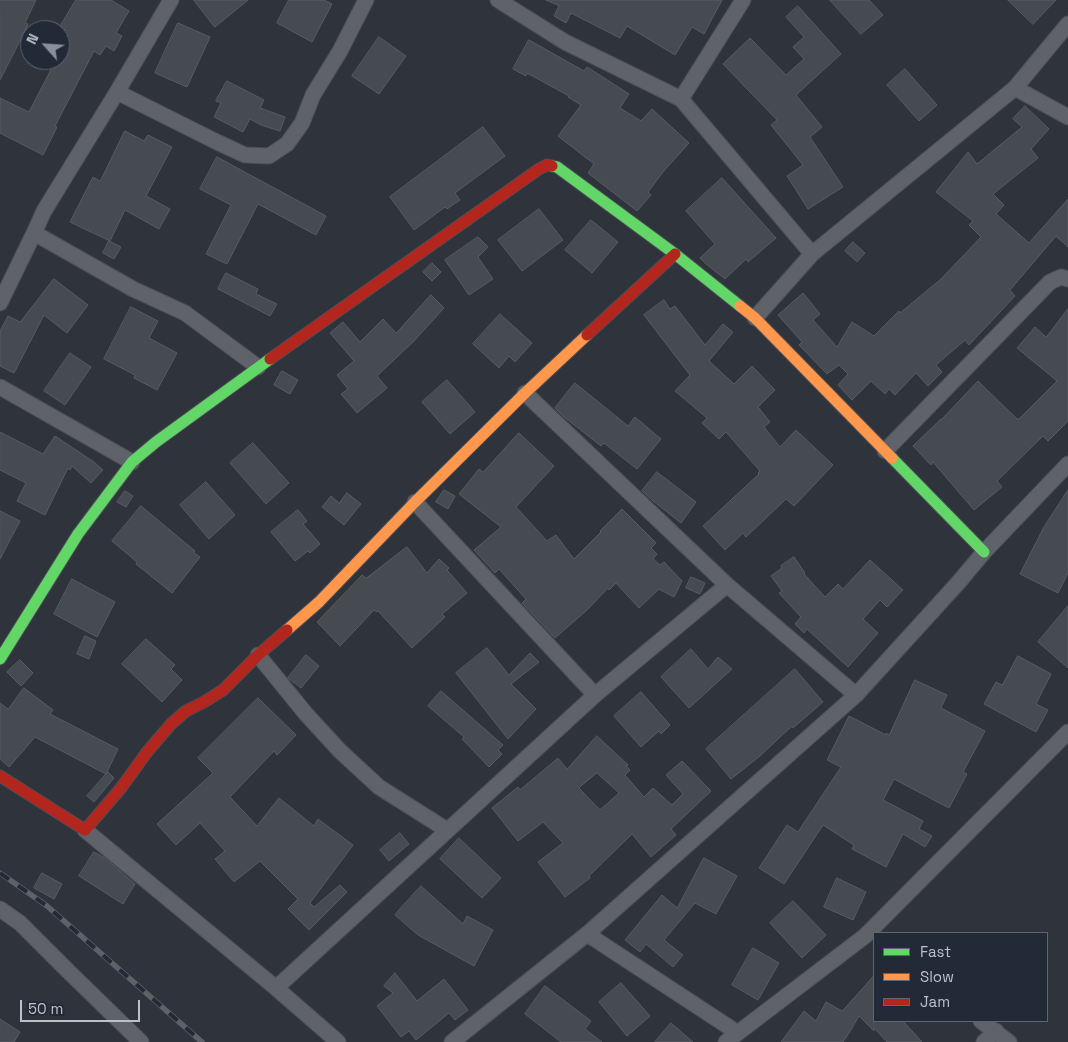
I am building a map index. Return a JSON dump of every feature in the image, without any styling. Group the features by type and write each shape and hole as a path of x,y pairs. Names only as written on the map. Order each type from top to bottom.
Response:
{"street":[{"path":"0,303 44,211 171,0"},
{"path":"117,92 245,155 269,156 287,144 302,123 313,95 340,51 366,0"},
{"path":"498,0 565,42 681,99 812,254"},
{"path":"681,99 743,0"},
{"path":"755,318 812,254 1015,88 1068,24"},
{"path":"1015,88 1068,117"},
{"path":"0,659 78,534 132,462 156,442 258,367 547,165 557,167 675,254 755,318 984,552"},
{"path":"34,233 133,289 185,313 258,367"},
{"path":"85,830 171,724 186,711 223,690 258,655 319,602 415,502 525,393 675,254"},
{"path":"885,451 1068,264"},
{"path":"1050,282 1061,277 1068,279"},
{"path":"0,387 132,462"},
{"path":"525,393 727,585 856,695"},
{"path":"452,1042 587,934 856,695 984,552 1068,464"},
{"path":"415,502 595,695"},
{"path":"276,988 595,695 727,585"},
{"path":"258,655 306,714 340,751 379,787 447,830"},
{"path":"876,932 1068,732"},
{"path":"0,776 85,830 276,988 338,1042"},
{"path":"0,909 20,923 141,1042"},
{"path":"587,934 732,1037 869,939"},
{"path":"982,1022 1009,1042"},
{"path":"984,1042 996,1032"}],"building":[{"path":"0,0 36,0 26,20 20,20 20,41 0,80"},
{"path":"76,0 111,0 129,11 116,33 122,36 114,51 106,46 100,55 94,51 55,126 57,127 43,155 0,133 0,98 29,112 51,70 70,70 70,20 64,20"},
{"path":"194,0 248,0 215,27"},
{"path":"289,0 324,0 332,4 312,42 277,23"},
{"path":"546,0 722,0 704,34 692,27 675,55 627,26 620,38 571,13 566,23 554,16 559,6"},
{"path":"830,0 869,0 883,15 861,34"},
{"path":"1008,0 1056,0 1033,24"},
{"path":"798,6 841,54 796,95 822,127 810,137 843,187 808,209 787,176 803,165 771,125 777,120 723,64 750,38 786,75 804,59 793,47 804,37 786,17"},
{"path":"178,23 210,37 187,87 155,73"},
{"path":"379,37 406,56 379,94 352,76"},
{"path":"529,40 584,71 587,67 629,94 620,108 641,121 652,109 689,143 663,172 648,192 651,195 637,211 588,173 594,164 558,136 581,105 569,96 527,73 526,76 513,69"},
{"path":"905,69 937,105 919,121 887,85"},
{"path":"227,81 264,100 260,108 285,117 280,131 250,119 243,132 214,117 221,103 216,101"},
{"path":"1025,106 1049,129 1031,149 1038,158 993,194 1004,205 996,214 1029,243 1068,199 1068,247 1056,236 1010,290 1015,296 969,345 965,340 936,365 942,372 928,386 916,373 895,395 889,389 885,394 871,381 852,400 838,385 848,374 839,365 827,374 799,345 802,342 778,315 803,293 820,314 813,320 837,347 852,322 874,336 899,311 900,313 941,279 981,237 969,225 973,221 936,192 968,152 977,164 1022,127 1013,119"},
{"path":"483,127 505,156 455,193 460,200 447,209 445,207 414,230 390,197"},
{"path":"125,131 144,141 148,135 172,147 146,196 170,209 159,229 125,210 110,241 70,222 93,177 100,181"},
{"path":"217,157 326,216 316,235 258,204 227,264 206,254 231,205 200,189"},
{"path":"722,178 776,238 748,262 746,259 725,279 700,258 715,244 686,211"},
{"path":"539,209 563,240 522,271 498,240"},
{"path":"591,220 618,242 592,273 565,250"},
{"path":"478,237 488,247 478,257 493,279 469,295 445,260"},
{"path":"109,241 121,247 114,259 103,253"},
{"path":"853,242 865,253 857,262 845,251"},
{"path":"432,263 441,272 432,281 423,272"},
{"path":"226,273 258,289 256,294 277,304 270,316 218,289"},
{"path":"54,279 88,305 67,333 44,315 14,373 0,366 0,331 8,316 20,322"},
{"path":"431,295 444,308 414,341 377,376 387,388 357,413 341,394 348,389 337,375 354,361 330,333 343,322 360,342 383,319 396,333"},
{"path":"664,300 670,309 675,306 705,345 723,324 733,332 709,361 734,384 752,366 775,390 758,407 770,422 764,427 780,447 796,430 833,465 794,506 786,499 746,537 743,533 725,550 703,526 760,471 726,432 719,439 702,423 707,418 675,391 690,375 644,315"},
{"path":"131,307 158,321 149,338 177,353 157,390 134,378 135,375 104,359"},
{"path":"1068,309 1068,421 1048,441 1043,436 997,481 1002,487 974,510 933,462 931,465 913,446 978,381 1019,419 1057,381 1017,348 1035,327 1046,337"},
{"path":"500,314 532,343 515,362 509,356 499,368 473,344"},
{"path":"70,353 91,367 65,405 44,391"},
{"path":"282,371 298,380 290,394 274,385"},
{"path":"447,380 475,412 450,434 422,402"},
{"path":"575,383 628,426 635,417 661,439 637,469 604,443 601,446 555,408"},
{"path":"0,432 43,454 55,436 103,470 91,483 72,466 70,470 68,468 45,515 17,501 26,483 0,470"},
{"path":"519,433 554,466 516,507 547,541 556,535 574,559 622,509 656,543 651,548 657,554 653,559 660,565 664,562 682,581 674,597 659,589 639,608 616,583 609,590 608,588 587,610 555,638 522,603 526,599 499,569 495,573 474,550 501,527 459,494 479,469 483,472"},
{"path":"253,443 289,483 266,504 230,463"},
{"path":"657,472 696,502 681,523 642,491"},
{"path":"206,482 235,515 209,539 180,505"},
{"path":"444,490 455,496 448,509 436,502"},
{"path":"1068,490 1068,573 1058,593 1020,574 1044,527"},
{"path":"125,491 133,496 126,507 117,502"},
{"path":"347,493 361,504 344,525 322,507 331,496 339,503"},
{"path":"141,506 200,557 172,593 136,564 137,562 112,541"},
{"path":"298,510 307,521 303,524 320,544 310,553 308,551 295,561 271,532"},
{"path":"0,511 20,521 0,559"},
{"path":"407,547 427,573 439,559 449,568 447,570 467,593 442,614 445,617 412,648 378,611 374,610 340,646 317,622 362,575 366,578"},
{"path":"794,557 804,574 825,597 838,584 843,589 870,560 903,590 887,607 880,600 863,619 878,633 848,667 807,629 804,633 795,624 801,617 779,593 782,591 771,576"},
{"path":"691,577 705,583 700,594 686,588"},
{"path":"72,579 115,602 97,637 54,614"},
{"path":"1068,606 1068,668 1038,642"},
{"path":"85,636 96,641 89,659 77,654"},
{"path":"146,639 175,665 171,669 182,680 162,702 122,664"},
{"path":"487,648 509,675 530,653 539,662 511,684 536,709 508,739 456,673"},
{"path":"691,649 708,669 718,657 732,669 689,708 661,677"},
{"path":"306,655 319,666 301,688 288,678"},
{"path":"1018,656 1051,674 1036,704 1048,710 1036,732 984,704 996,682 1002,685"},
{"path":"20,660 33,673 21,686 7,672"},
{"path":"795,669 823,702 731,779 706,749"},
{"path":"915,680 947,695 941,708 985,731 963,772 967,774 949,808 894,779 883,800 923,821 919,829 932,836 925,847 903,834 886,867 852,849 854,845 823,825 784,884 759,868 787,825 798,832 841,767 827,760 849,716 889,735"},
{"path":"24,688 53,710 50,714 118,749 106,774 35,737 9,767 0,759 0,703 8,709"},
{"path":"441,691 503,745 498,750 502,754 489,767 462,739 464,737 428,706"},
{"path":"641,692 670,725 661,734 659,731 641,747 614,716"},
{"path":"258,698 296,735 277,755 274,751 230,797 257,826 279,798 314,826 318,819 353,845 310,903 314,907 340,885 347,892 309,930 288,909 298,899 260,861 234,882 215,859 225,851 200,823 176,845 157,824 213,773 198,758"},
{"path":"597,736 628,765 626,766 630,770 625,775 644,797 653,788 672,805 683,794 666,775 682,761 711,791 671,829 676,835 651,857 632,834 589,876 590,878 565,897 538,862 563,843 543,822 518,841 492,808 518,787 520,790 558,758 567,769","holes":["597,773 619,793 600,810 579,788"]},
{"path":"108,772 114,778 94,802 87,796"},
{"path":"400,833 409,844 389,861 380,850"},
{"path":"459,838 501,878 482,898 440,859"},
{"path":"94,852 105,858 135,884 123,904 79,876"},
{"path":"704,858 737,876 716,914 695,903 664,940 683,955 673,967 646,944 640,952 625,940 662,895 677,908"},
{"path":"42,873 62,884 54,899 34,888"},
{"path":"837,878 866,892 853,920 824,907"},
{"path":"421,886 463,924 467,916 493,930 474,966 418,935 395,915"},
{"path":"793,901 826,935 802,958 770,923"},
{"path":"753,948 779,963 758,1000 732,985"},
{"path":"395,973 417,1001 444,979 468,1010 455,1020 449,1013 416,1040 409,1031 401,1037 377,1006 393,993 384,986"},
{"path":"873,977 873,1022 904,1022 922,1042 887,1042 859,1016 843,1042 781,1042 804,1011 816,1021 826,1002 842,1011"},
{"path":"621,983 650,1016 627,1036 599,1002"},
{"path":"545,986 591,1021 585,1029 602,1042 561,1042 525,1014"},
{"path":"0,1019 20,1032 14,1042 0,1042"},
{"path":"671,1023 693,1042 655,1042"}],"railway":[{"path":"0,873 47,906 202,1042"}],"traffic: fast":[{"path":"552,166 557,167 675,254 740,306"},
{"path":"0,659 78,534 132,462 156,442 270,359"},
{"path":"892,458 984,552"}],"traffic: slow":[{"path":"740,306 755,318 892,458"},
{"path":"287,630 319,602 415,502 525,393 587,335"}],"traffic: jam":[{"path":"270,359 539,169 547,165 552,166"},
{"path":"587,335 675,254"},
{"path":"0,776 85,830 171,724 186,711 223,690 258,655 287,630"}]}
